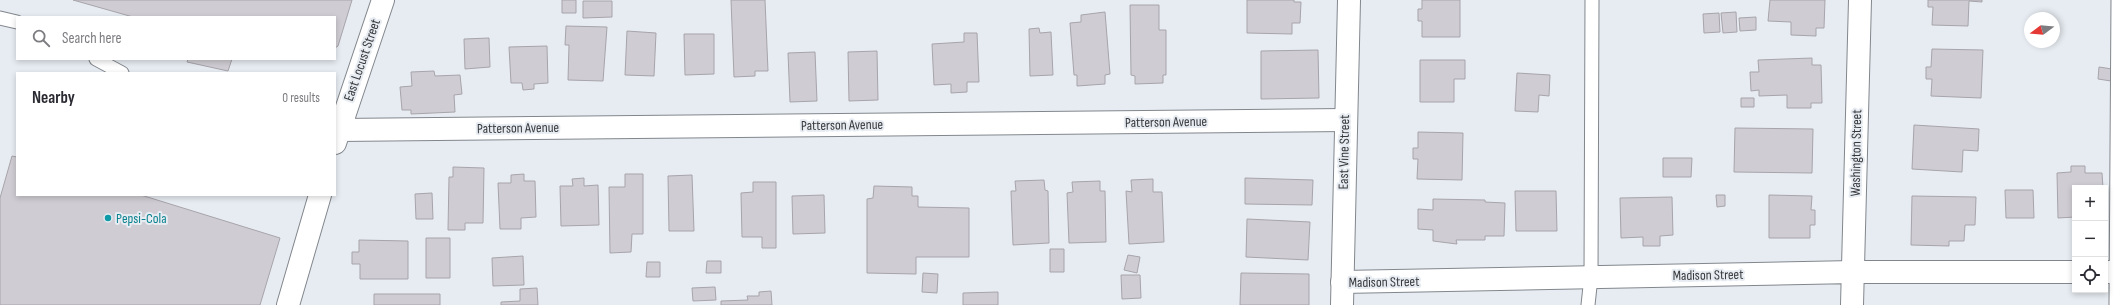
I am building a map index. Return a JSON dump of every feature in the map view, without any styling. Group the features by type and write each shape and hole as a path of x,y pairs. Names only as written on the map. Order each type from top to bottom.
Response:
{"street":[{"name":"East Locust Street","path":"337,137 383,0"},
{"name":"East Vine Street","path":"1342,305 1345,120 1349,0"},
{"name":"Washington Street","path":"1852,305 1860,0"},
{"name":"Patterson Avenue","path":"337,137 1345,120"},
{"path":"288,305 320,196"},
{"name":"Madison Street","path":"1342,282 1854,272 2072,272"}],"lane":[{"path":"1588,305 1591,277 1592,0"},
{"path":"2116,305 2114,272 2118,0"},
{"path":"0,18 16,22"},
{"path":"98,60 120,72"}],"building":[{"path":"73,0 352,0 338,46 336,47 336,16 129,16"},
{"path":"562,0 576,0 576,13 562,13"},
{"path":"731,0 765,0 768,71 755,71 755,76 734,77"},
{"path":"1247,0 1294,0 1294,2 1301,2 1300,23 1292,23 1292,34 1247,33"},
{"path":"1422,0 1460,0 1460,37 1422,37 1422,21 1418,21 1418,9 1422,9"},
{"path":"1770,0 1825,0 1824,28 1816,28 1816,36 1791,35 1791,22 1768,21"},
{"path":"1928,0 1982,0 1982,2 1969,1 1968,26 1932,25 1933,7 1928,7"},
{"path":"583,1 612,1 612,17 583,18"},
{"path":"1130,5 1159,5 1159,30 1166,30 1166,75 1163,75 1163,83 1135,84 1135,76 1131,75"},
{"path":"1105,12 1110,74 1105,75 1105,84 1077,86 1077,75 1074,75 1070,23 1081,22 1081,15"},
{"path":"1736,12 1737,32 1723,33 1721,13"},
{"path":"1719,13 1720,32 1704,33 1703,14"},
{"path":"1756,17 1756,30 1740,31 1739,18"},
{"path":"566,26 607,27 603,81 568,80 569,45 565,45"},
{"path":"1039,28 1040,33 1051,32 1053,75 1030,76 1029,29"},
{"path":"627,31 656,33 654,76 625,75"},
{"path":"964,33 977,33 979,82 967,82 967,92 951,93 951,84 934,85 932,44 964,42"},
{"path":"684,34 714,34 714,74 685,75"},
{"path":"489,38 490,67 465,69 464,39"},
{"path":"547,46 548,83 534,84 534,89 523,90 522,83 511,83 509,47"},
{"path":"1932,49 1983,50 1981,98 1931,96 1932,79 1926,79 1926,67 1931,67"},
{"path":"1318,50 1319,98 1261,99 1261,51"},
{"path":"877,51 878,100 849,101 848,52"},
{"path":"815,52 817,101 790,102 788,53"},
{"path":"1812,58 1812,65 1821,65 1822,103 1811,103 1811,108 1787,108 1787,95 1759,96 1759,90 1751,91 1750,72 1759,72 1758,60"},
{"path":"188,60 232,60 228,71 187,62"},
{"path":"1420,60 1465,60 1465,79 1454,79 1454,102 1420,102"},
{"path":"2099,67 2112,69 2111,81 2098,79"},
{"path":"434,71 435,76 460,75 462,94 454,95 455,112 411,114 411,110 402,110 400,87 412,86 411,72"},
{"path":"1517,73 1550,75 1549,96 1539,95 1538,112 1515,111"},
{"path":"1741,98 1754,98 1754,107 1741,107"},
{"path":"1914,125 1979,129 1978,151 1963,150 1962,172 1912,169"},
{"path":"1735,128 1813,129 1812,173 1734,172"},
{"path":"1418,132 1463,133 1462,180 1417,179 1418,159 1413,159 1413,148 1418,148"},
{"name":"Pepsi-Cola","path":"12,156 16,157 16,196 144,196 280,238 260,305 0,305 0,198"},
{"path":"1663,158 1692,158 1691,177 1663,177"},
{"path":"2071,166 2085,166 2085,173 2102,173 2103,185 2072,185 2072,217 2058,218 2057,173 2071,172"},
{"path":"453,167 484,168 483,223 465,223 465,230 448,230 449,177 453,177"},
{"path":"524,174 524,181 535,181 536,217 521,218 521,229 500,229 498,183 511,183 511,175"},
{"path":"625,174 643,174 643,234 632,234 631,252 610,253 609,187 625,187"},
{"path":"692,175 694,231 669,231 668,176"},
{"path":"584,178 584,186 598,185 599,225 561,226 560,186 573,186 572,179"},
{"path":"1245,178 1313,180 1312,205 1245,204"},
{"path":"1153,179 1153,192 1162,192 1164,242 1129,244 1126,191 1132,192 1131,180"},
{"path":"1044,180 1045,190 1048,191 1049,243 1013,245 1011,191 1016,191 1015,181"},
{"path":"1100,181 1100,191 1105,191 1106,242 1069,243 1067,193 1073,192 1072,182"},
{"path":"753,182 776,182 776,248 762,248 762,237 742,237 741,193 753,192"},
{"path":"874,186 912,187 912,196 918,196 918,207 969,208 969,257 916,257 916,274 867,273 867,199 873,198"},
{"path":"2005,190 2033,190 2034,218 2006,218"},
{"path":"1515,191 1556,191 1557,231 1516,231"},
{"path":"432,193 433,219 416,219 415,194"},
{"path":"824,195 825,233 793,234 792,196"},
{"path":"1716,195 1725,195 1725,206 1717,207"},
{"path":"1769,195 1812,196 1811,210 1815,210 1815,225 1810,225 1810,238 1769,238"},
{"path":"1912,196 1976,197 1975,225 1965,225 1964,241 1949,241 1949,246 1911,245"},
{"path":"1672,197 1673,235 1660,236 1660,246 1643,246 1643,237 1621,238 1620,198"},
{"path":"1433,199 1485,200 1485,202 1505,203 1504,236 1485,236 1485,240 1456,240 1457,244 1433,241 1433,230 1418,229 1418,209 1433,210"},
{"path":"1247,219 1310,222 1308,260 1246,257"},
{"path":"426,238 450,238 450,278 426,278"},
{"path":"359,240 408,241 408,279 360,279 360,264 352,264 352,252 359,252"},
{"path":"1050,249 1064,249 1064,272 1050,272"},
{"path":"1128,255 1140,257 1137,273 1124,270"},
{"path":"523,256 524,285 493,286 492,258"},
{"path":"707,261 721,261 721,273 706,273"},
{"path":"647,262 660,262 660,277 646,277"},
{"path":"923,273 938,274 937,293 922,292"},
{"path":"1241,273 1309,274 1309,305 1240,305"},
{"path":"1121,275 1140,275 1141,298 1122,299"},
{"path":"715,287 716,300 693,301 692,288"},
{"path":"537,288 538,305 501,305 501,302 520,301 520,289"},
{"path":"771,291 772,305 721,305 721,301 748,300 747,296 759,296 759,292"},
{"path":"998,292 998,305 963,305 963,293"},
{"path":"374,294 440,294 440,305 374,305"}],"place":[{"name":"Pepsi-Cola","path":"108,218"}]}
